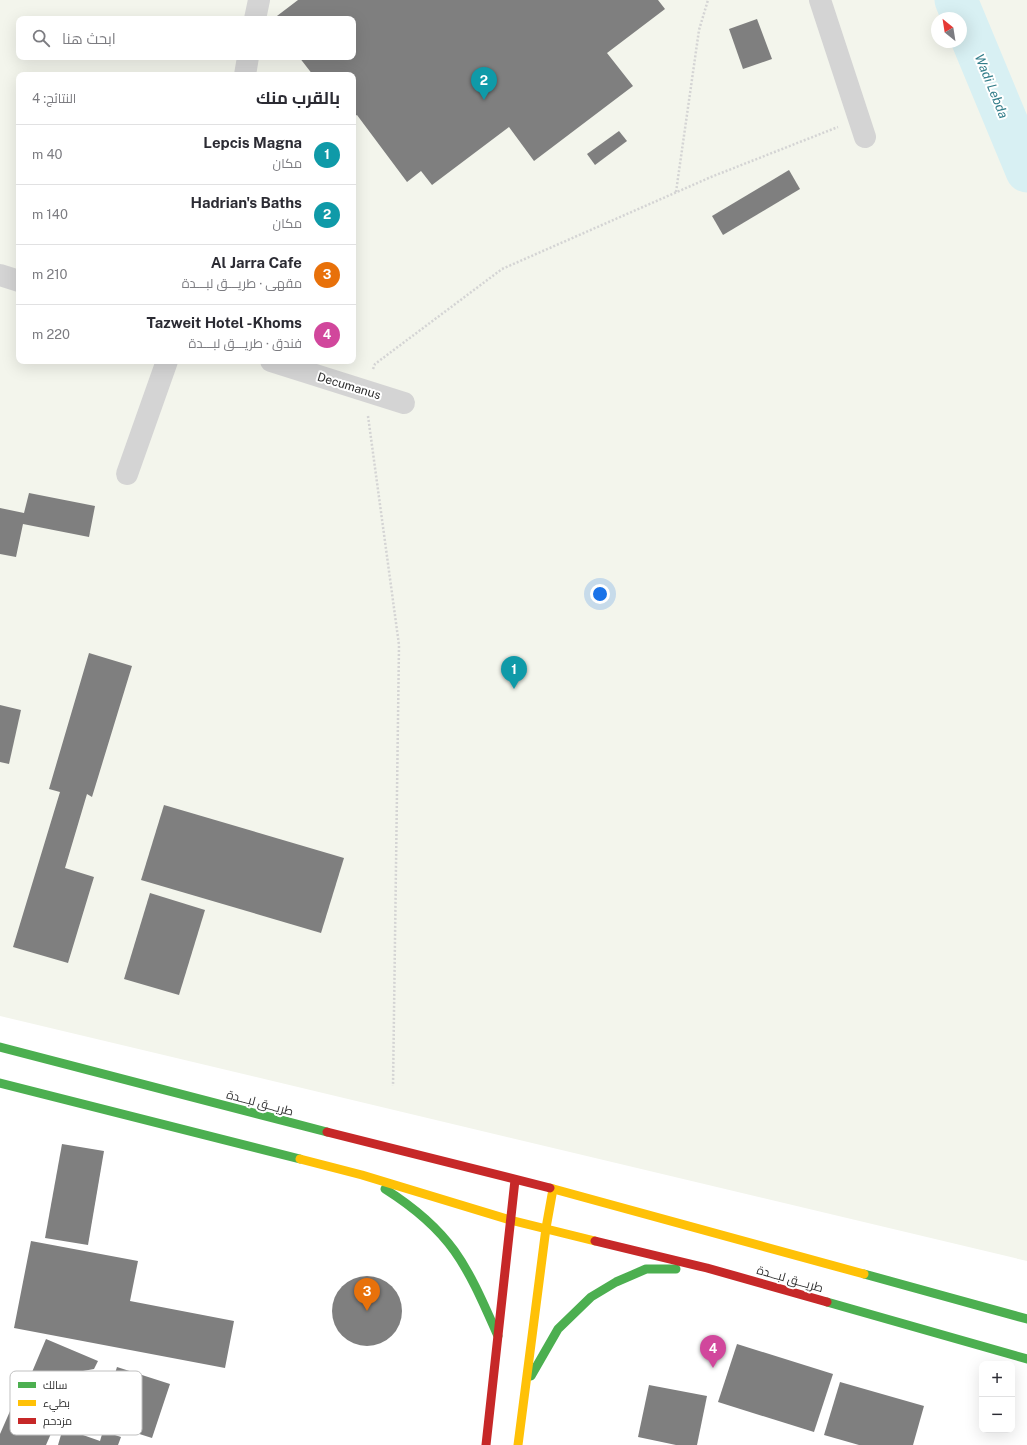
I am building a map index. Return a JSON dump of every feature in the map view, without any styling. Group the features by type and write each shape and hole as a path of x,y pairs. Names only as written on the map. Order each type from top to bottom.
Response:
{"main road":[{"name":"طريـــق لبـــدة","path":"0,1047 282,1122 553,1189 1027,1319"},
{"name":"طريـــق لبـــدة","path":"0,1083 362,1175 510,1220 707,1268 1027,1359"},
{"path":"362,1175 402,1200 445,1237 466,1268 498,1337"},
{"path":"486,1445 515,1180"},
{"path":"518,1445 546,1228 553,1189"},
{"path":"526,1384 558,1329 591,1297 616,1282 646,1269 707,1268"}],"street":[{"path":"256,16 259,0"},
{"path":"820,0 862,127"},
{"path":"246,72 248,60"},
{"path":"0,275 16,280"},
{"path":"127,474 166,364"},
{"name":"Decumanus","path":"280,364 404,403"}],"path":[{"path":"676,192 700,30 708,0"},
{"path":"393,1086 399,645 365,391 375,364 502,269 676,192 862,127"}],"shaded area":[{"path":"0,0 1027,0 1027,1261 0,1016"}],"building":[{"path":"298,0 658,0 665,9 607,53 633,86 534,161 509,127 432,185 421,171 407,182 356,116 356,72 311,72 301,60 356,60 356,16 277,16"},
{"path":"757,19 772,59 743,69 729,29"},
{"path":"619,131 627,141 595,165 587,154"},
{"path":"789,170 800,189 723,235 712,216"},
{"path":"29,493 95,506 89,537 23,524 16,557 0,554 0,508 24,513"},
{"path":"89,653 132,666 92,797 87,794 65,868 94,877 68,963 13,947 60,792 49,789"},
{"path":"0,705 21,710 9,764 0,762"},
{"path":"164,805 344,858 321,933 141,880"},
{"path":"150,893 205,910 179,995 124,979"},
{"path":"62,1144 104,1151 88,1245 45,1238"},
{"path":"31,1241 138,1261 130,1301 234,1321 225,1368 14,1328"},
{"path":"367,1276 380,1279 392,1286 399,1298 402,1311 399,1324 392,1336 380,1343 367,1346 354,1343 342,1336 335,1324 332,1311 335,1298 342,1286 354,1279"},
{"path":"46,1339 98,1361 94,1369 83,1371 32,1371"},
{"path":"737,1344 833,1374 814,1432 718,1402"},
{"path":"117,1367 129,1371 116,1371"},
{"path":"142,1375 170,1384 152,1438 142,1435"},
{"path":"840,1382 924,1406 913,1445 859,1445 824,1435"},
{"path":"649,1385 707,1396 697,1445 676,1445 638,1437"},
{"path":"10,1411 10,1435 50,1435 46,1445 0,1445 0,1434"},
{"path":"61,1435 83,1435 100,1441 102,1435 115,1435 121,1437 118,1445 58,1445"}],"waterway":[{"name":"Wadi Lebda","path":"956,0 1027,171"}],"traffic: fast":[{"path":"0,1047 327,1132"},
{"path":"0,1083 300,1159"},
{"path":"385,1189 427,1220 455,1252 467,1270 498,1336"},
{"path":"531,1376 558,1329 591,1297 616,1282 646,1269 676,1269"},
{"path":"864,1274 1027,1319"},
{"path":"827,1302 1027,1359"}],"traffic: slow":[{"path":"300,1159 362,1175 510,1220 595,1241"},
{"path":"550,1188 864,1274"},
{"path":"518,1445 546,1228 553,1189"}],"traffic: jam":[{"path":"327,1132 550,1188"},
{"path":"486,1445 515,1180"},
{"path":"595,1241 707,1268 827,1302"}],"place":[{"name":"Hadrian's Baths","path":"484,100"},
{"name":"Lepcis Magna","path":"514,689"},
{"name":"Al Jarra Cafe","path":"367,1311"},
{"name":"Tazweit Hotel -Khoms","path":"713,1368"}]}
